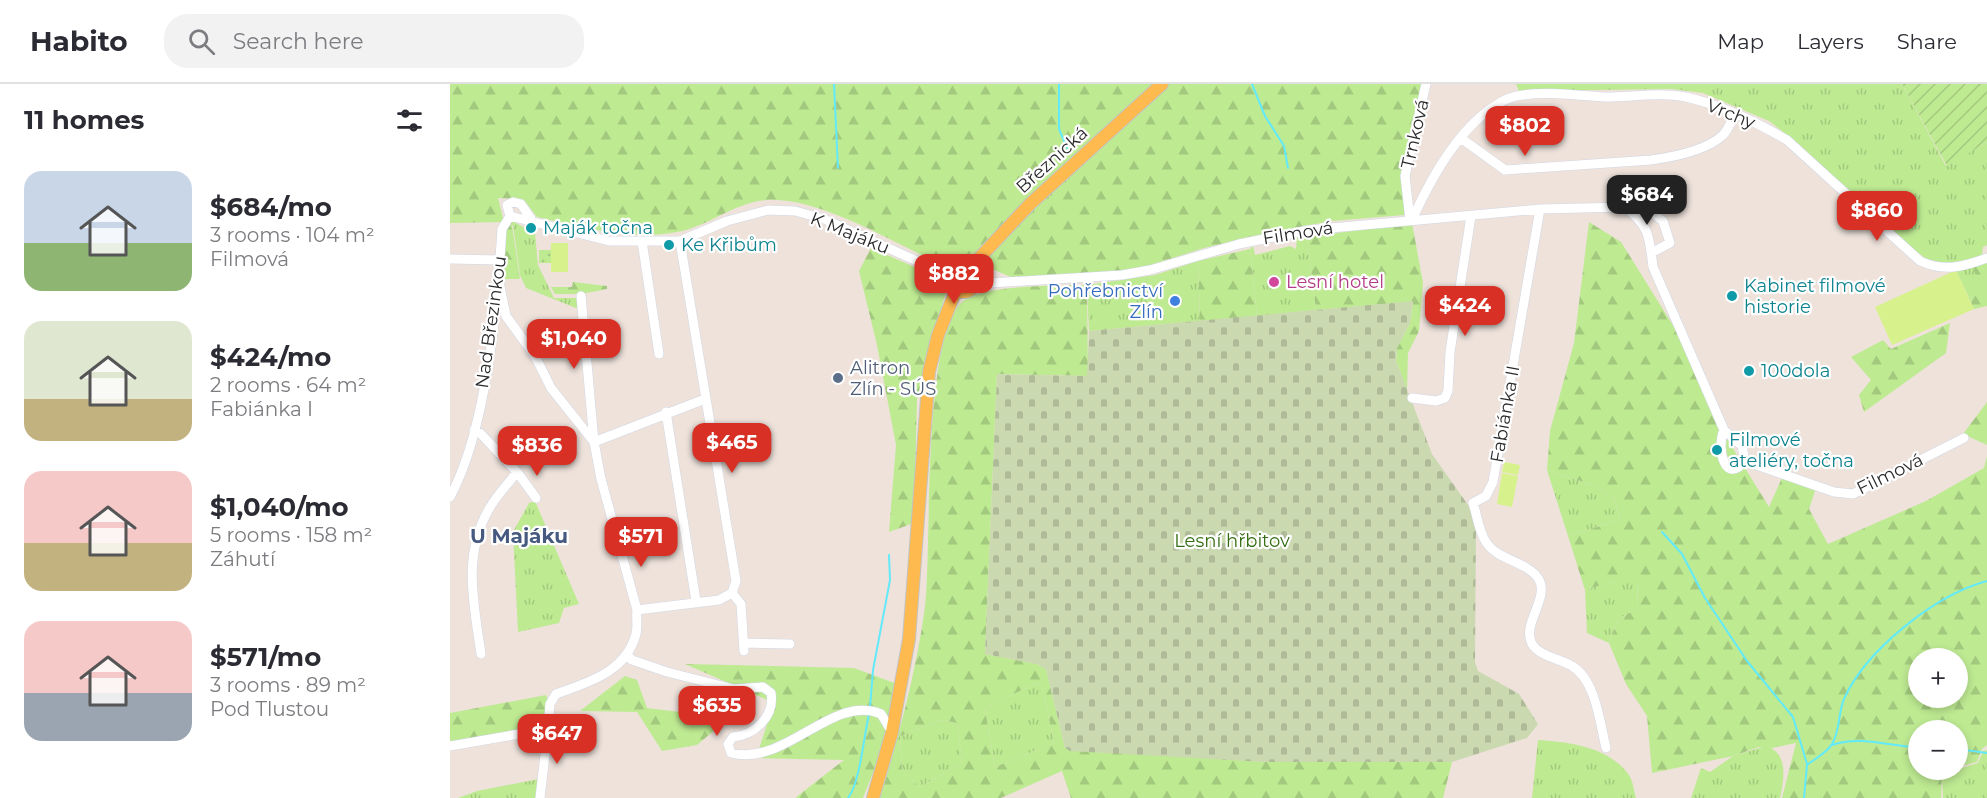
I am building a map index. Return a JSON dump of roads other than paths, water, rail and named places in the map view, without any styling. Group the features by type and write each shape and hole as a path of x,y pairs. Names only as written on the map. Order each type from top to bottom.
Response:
{"main road":[{"name":"Březnická","path":"950,276 958,267 970,268 1030,204 1162,84"},
{"path":"956,290 969,290 975,282 975,273 970,268"},
{"path":"873,798 892,732 910,629 929,372 938,335 956,290 950,276"}],"street":[{"name":"Trnková","path":"1411,220 1405,176 1426,84"},
{"name":"Vrchy","path":"1411,220 1429,181 1479,118 1496,105 1524,94 1607,97 1666,95 1686,97 1735,115 1763,127 1800,150 1846,197 1920,261 1931,266 1949,268 1987,258"},
{"path":"1462,139 1505,171 1651,160 1674,157 1717,140 1725,134 1735,115"},
{"path":"510,216 507,205 513,202 521,204 532,222"},
{"name":"Filmová","path":"1625,207 1643,222 1651,243 1653,267 1724,430 1742,446 1745,461"},
{"name":"Filmová","path":"975,282 991,284 1122,275 1150,270 1277,235 1540,209 1646,208 1663,221 1670,243 1651,253"},
{"name":"Fabiánka II","path":"1540,209 1493,482 1486,496 1473,503 1487,544 1538,578 1541,590 1530,633 1533,645 1581,673 1591,692 1603,738"},
{"name":"K Majáku","path":"510,216 609,241 642,242 680,241 727,221 768,210 795,211 824,219 950,276"},
{"name":"Nad Březinkou","path":"450,496 460,478 474,430 488,366 504,223 510,216"},
{"path":"1412,398 1436,401 1445,398 1448,391 1449,352 1470,216"},
{"path":"637,610 719,600 732,592 736,582 680,241"},
{"path":"642,242 659,354"},
{"path":"450,259 500,260"},
{"path":"498,277 506,316 535,356 551,388 594,442"},
{"path":"540,798 550,704 556,694 601,677 628,656 637,632 637,610 601,479 594,442 581,296"},
{"path":"594,442 666,412 705,399"},
{"path":"666,412 696,601"},
{"path":"474,430 480,433 517,472 536,498"},
{"name":"Filmová","path":"1724,430 1719,445 1723,462 1731,469 1736,469 1745,461"},
{"name":"Filmová","path":"1745,461 1834,492 1853,494 1964,438"},
{"path":"481,654 471,582 474,552 490,506 517,472"},
{"path":"732,592 741,604 744,647 790,644"},
{"path":"628,656 632,660 667,672 734,688 763,687 771,693 772,700 759,727 744,736 733,737 728,744 731,753 746,757 781,748 813,726 826,723 849,711 865,710 881,714 892,732"},
{"path":"450,746 548,729"},
{"path":"1592,738 1603,738 1606,748"}],"waterway":[{"path":"834,84 838,168"},
{"path":"1059,84 1059,129 1067,148"},
{"path":"1252,84 1265,116 1284,146 1288,168"},
{"path":"1662,532 1682,554 1705,598 1747,661 1793,717 1807,764"},
{"path":"870,707 873,670 890,580 889,555"},
{"path":"1804,798 1807,765 1832,744 1844,699 1854,680 1868,662 1904,627 1925,612 1946,598 1987,581"},
{"path":"848,798 856,782 869,714"},
{"path":"1832,745 1865,741 1908,747"},
{"path":"1968,750 1987,753"}],"place":[{"name":"Maják točna","path":"531,228"},
{"name":"Ke Křibům","path":"669,245"},
{"name":"Lesní hotel","path":"1274,282"},
{"name":"Kabinet filmové historie","path":"1732,296"},
{"name":"Pohřebnictví Zlín","path":"1175,301"},
{"name":"100dola","path":"1749,371"},
{"name":"Alitron Zlín - SÚS","path":"838,378"},
{"name":"Filmové ateliéry, točna","path":"1717,450"}],"district":[{"name":"U Majáku","path":"519,536"}],"park label":[{"name":"Lesní hřbitov","path":"1232,541"}]}
